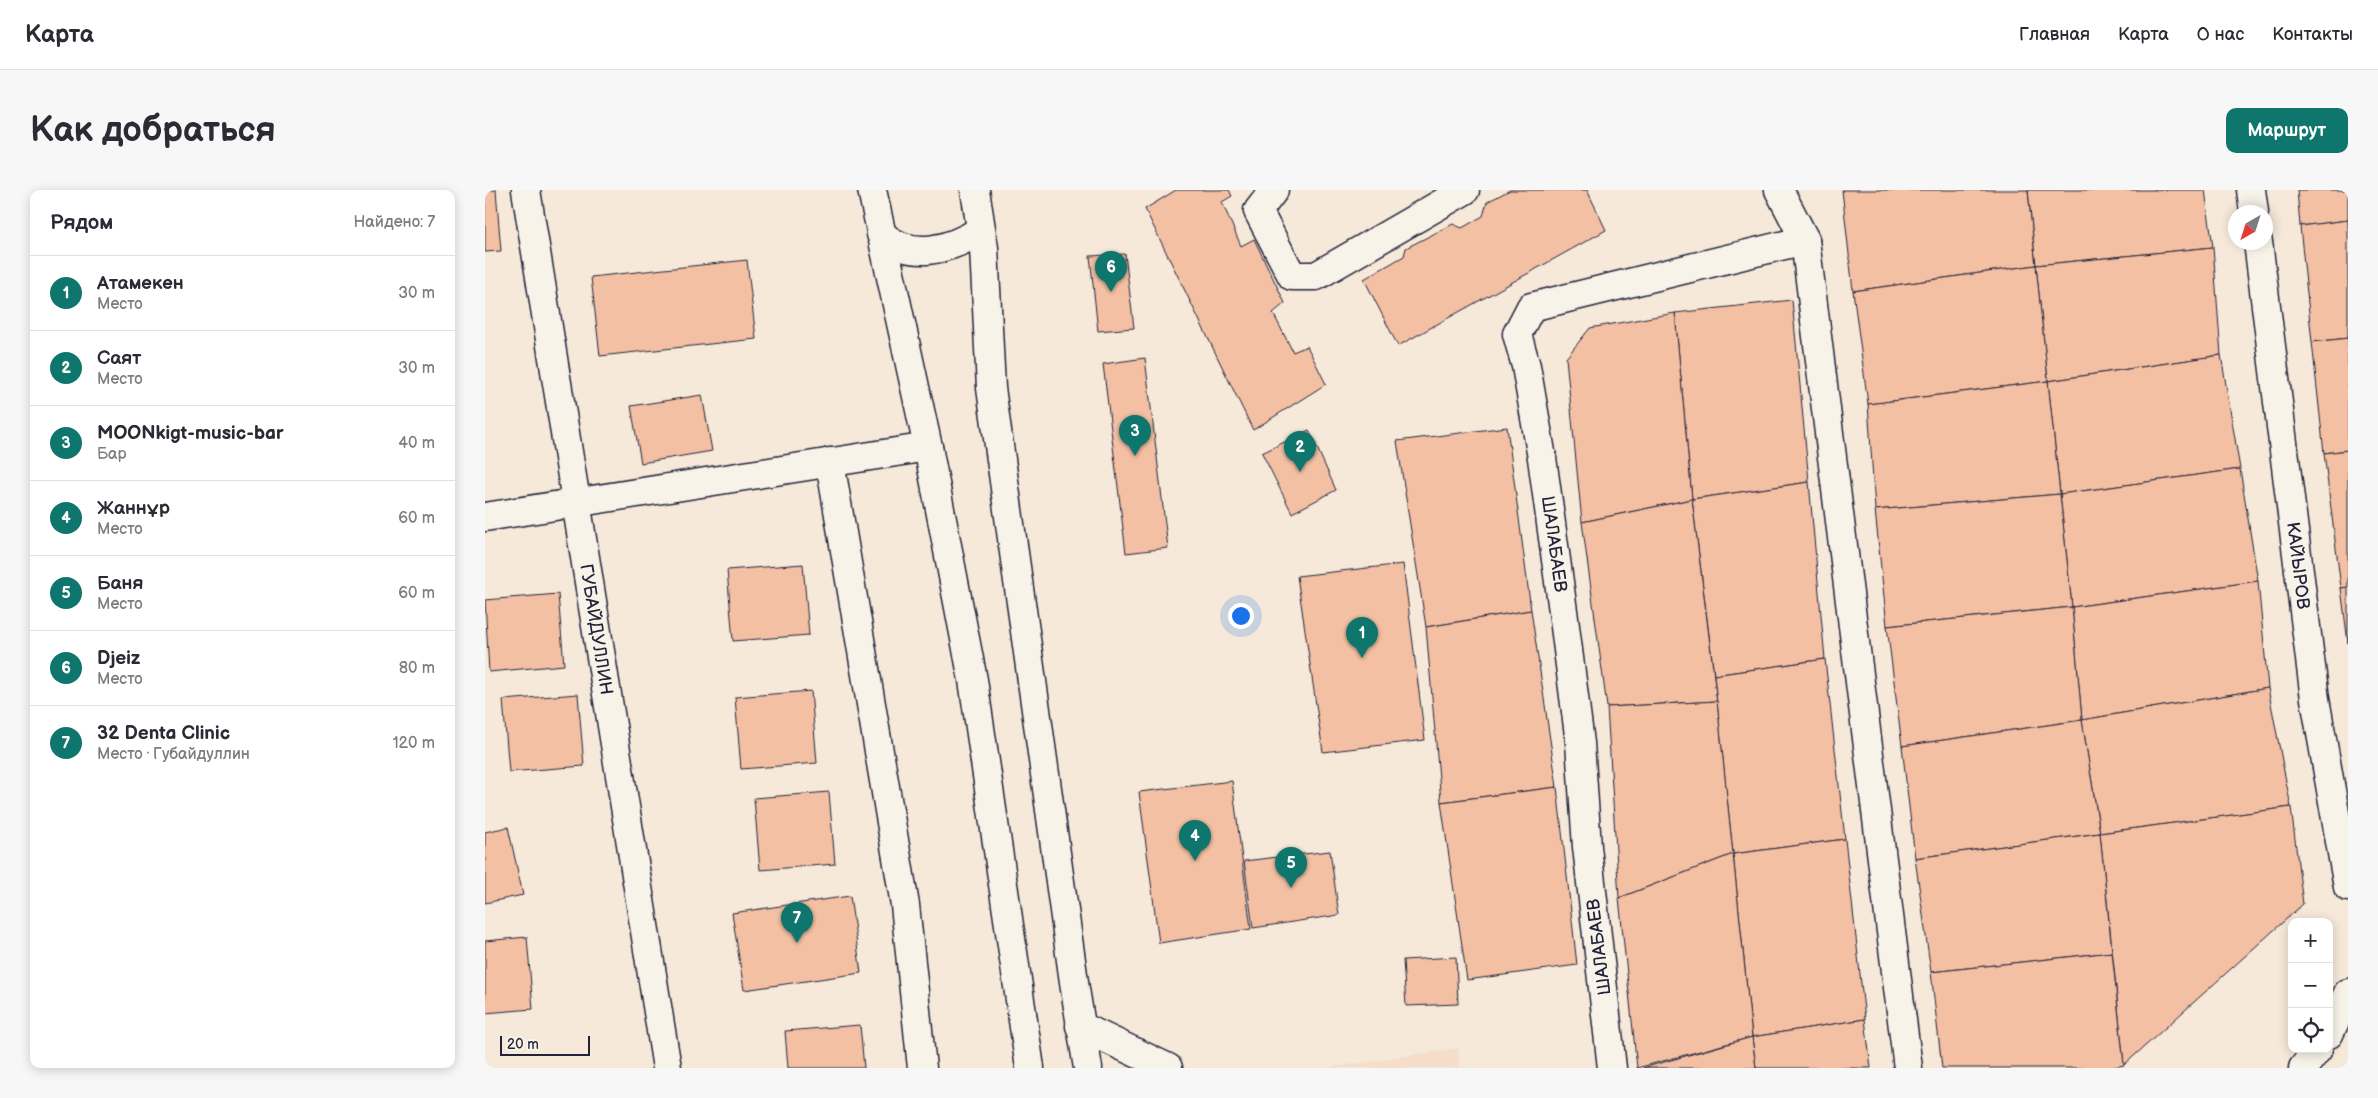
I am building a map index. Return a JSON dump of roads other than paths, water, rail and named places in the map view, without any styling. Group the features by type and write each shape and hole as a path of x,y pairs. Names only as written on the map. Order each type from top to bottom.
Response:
{"street":[{"name":"ГУБАЙДУЛЛИН","path":"526,190 667,1068"},
{"path":"872,190 928,447 973,680 1029,1068"},
{"path":"975,190 981,230 991,388 1080,1026 1088,1068"},
{"path":"1274,190 1258,211 1293,276 1316,276 1465,190"},
{"path":"1779,190 1805,240 1908,1068"},
{"path":"2251,190 2253,205"},
{"path":"881,234 900,246 930,251 959,243 981,230"},
{"name":"ШАЛАБАЕВ","path":"1612,1068 1587,847 1580,743 1563,611 1543,458 1526,366 1517,334 1531,307 1805,240"},
{"name":"КАЙЫРОВ","path":"2259,250 2315,699 2348,887"},
{"path":"485,517 576,501 928,447"},
{"path":"830,462 905,905 922,1068"},
{"path":"2333,1025 2348,993"},
{"path":"1080,1026 1168,1068"},
{"path":"2303,1068 2315,1053"}],"place":[{"name":"Djeiz","path":"1111,292"},
{"name":"MOONkigt-music-bar","path":"1135,456"},
{"name":"Саят","path":"1300,472"},
{"name":"Атамекен","path":"1362,658"},
{"name":"Жаннұр","path":"1195,861"},
{"name":"Баня","path":"1291,888"},
{"name":"32 Denta Clinic","path":"797,943"}]}
